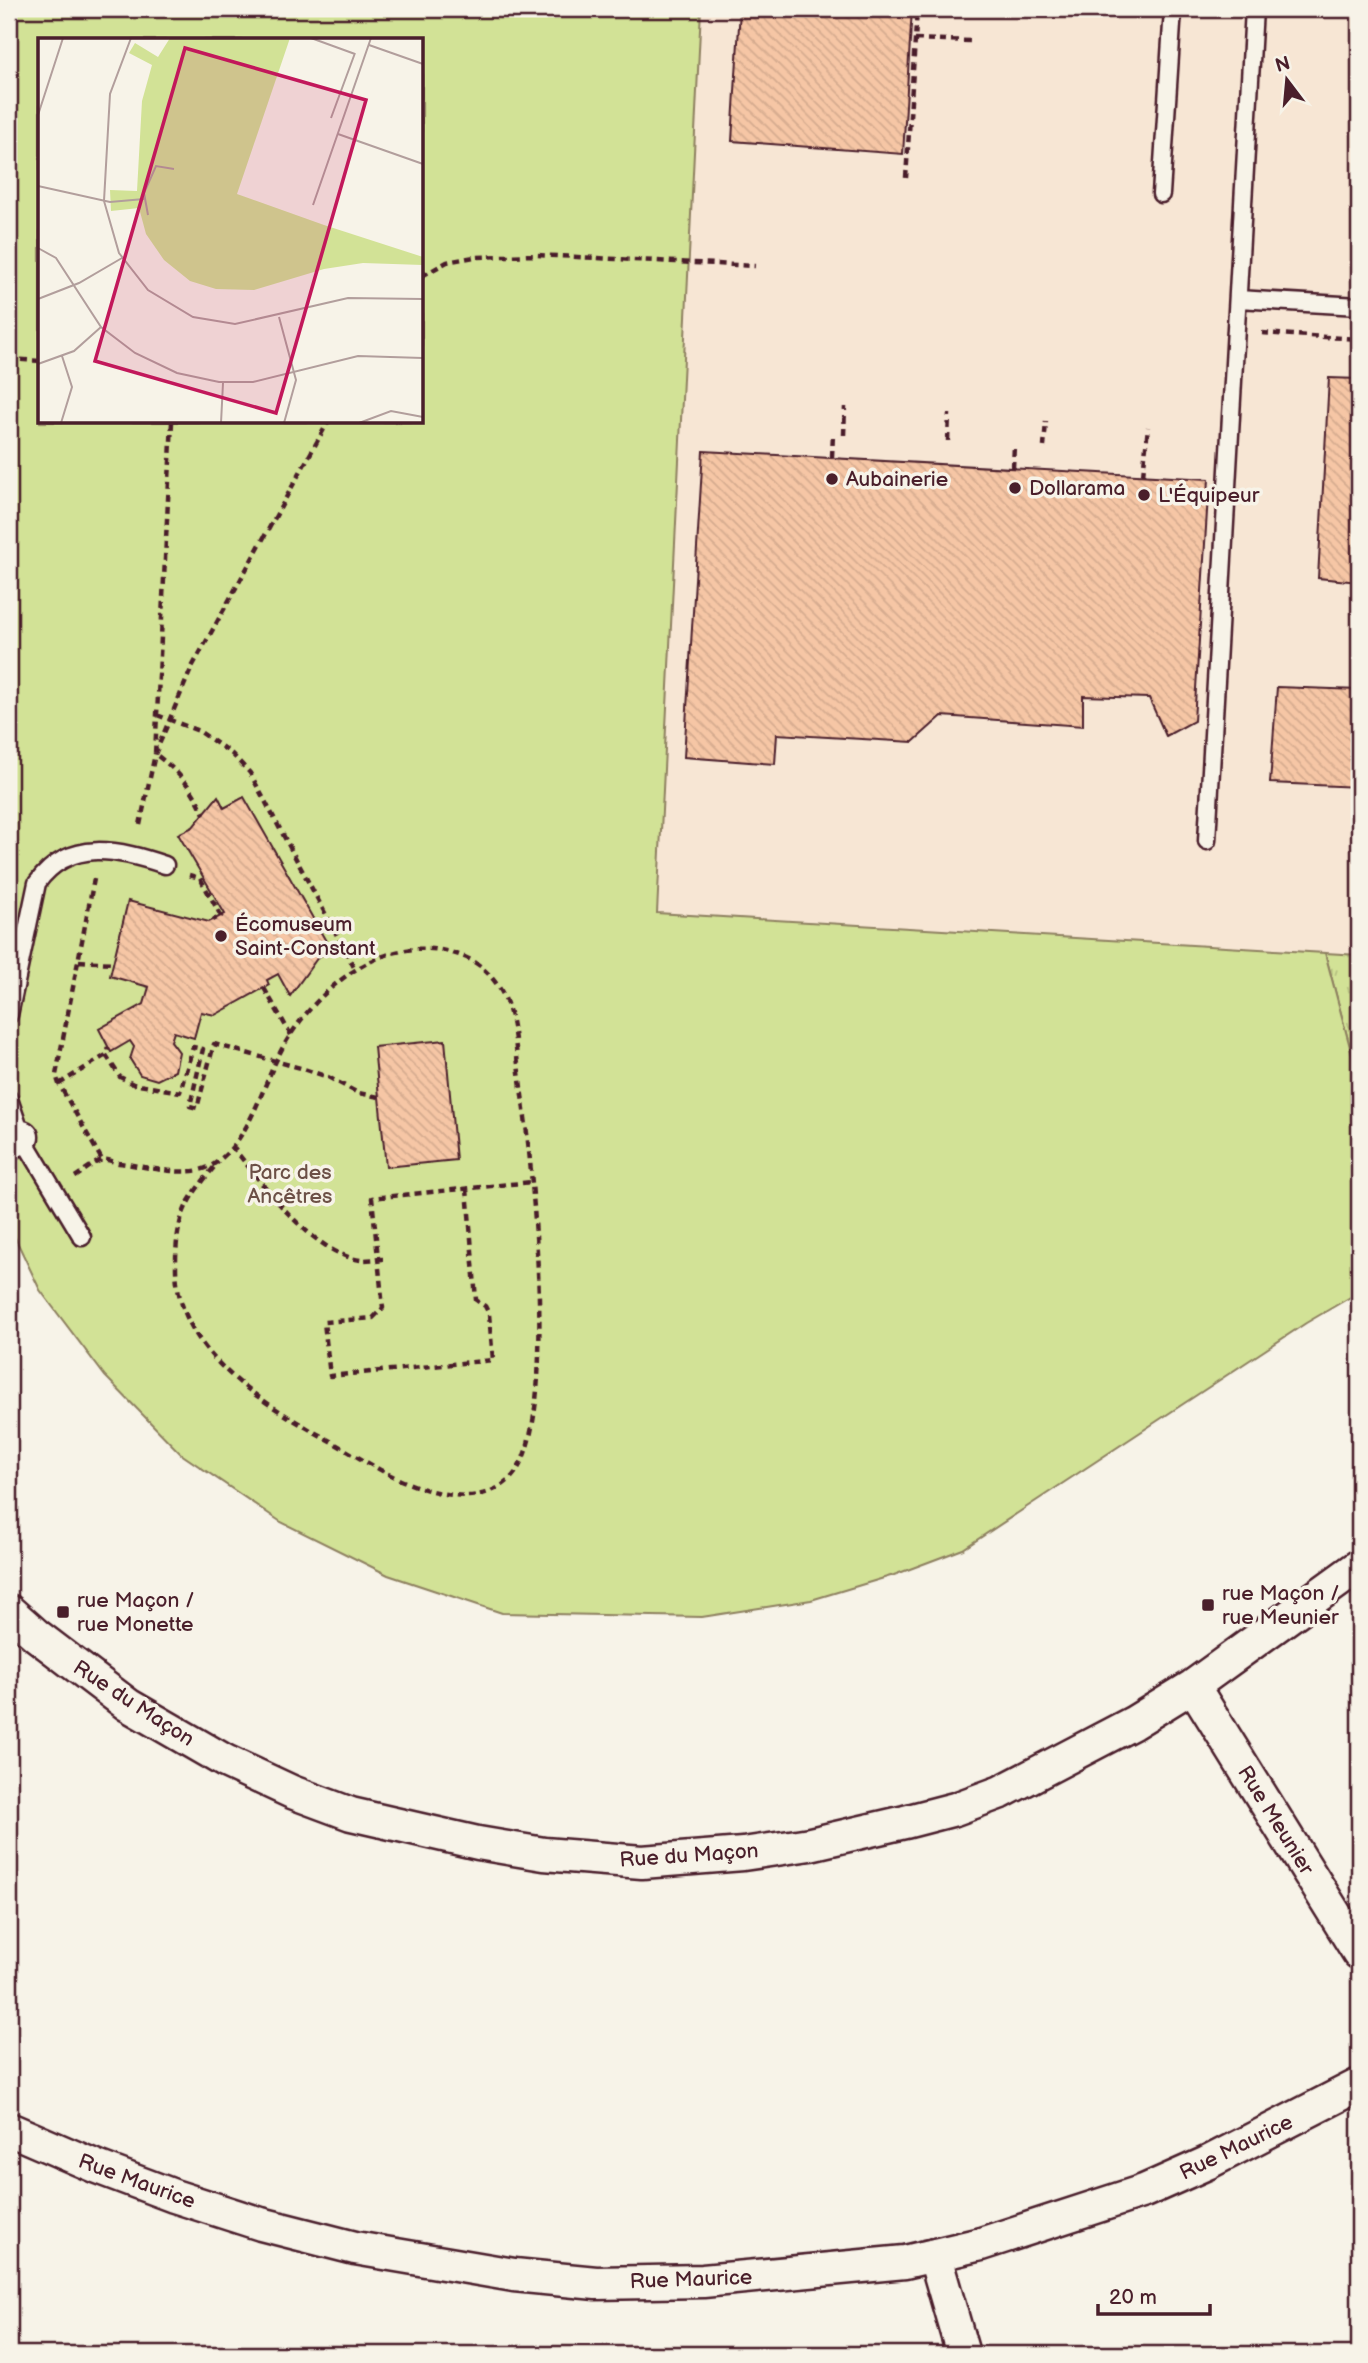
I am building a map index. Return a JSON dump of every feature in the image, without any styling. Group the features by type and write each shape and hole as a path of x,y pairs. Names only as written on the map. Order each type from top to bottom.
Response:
{"street":[{"name":"Rue du Maçon","path":"9,1611 128,1705 225,1761 292,1792 351,1814 413,1829 530,1852 595,1860 642,1862 743,1854 810,1844 955,1809 1001,1792 1044,1772 1194,1686 1359,1566"},
{"name":"Rue Meunier","path":"1194,1686 1359,1953"},
{"name":"Rue Maurice","path":"9,2129 135,2182 261,2224 355,2248 514,2275 596,2283 703,2281 875,2266 935,2257 981,2244 1144,2191 1207,2163 1359,2085"},
{"path":"935,2257 963,2354"}],"lane":[{"path":"1161,194 1173,9"},
{"path":"1207,841 1254,9"},
{"path":"1238,299 1359,306"},
{"path":"9,1015 37,883 42,877 71,856 102,850 136,855 165,865"},
{"path":"9,1099 15,1140 82,1237"}],"path":[{"path":"906,178 915,39 913,28 917,9"},
{"path":"915,39 972,41"},
{"path":"424,275 447,262 474,257 537,254 755,266"},
{"path":"1264,333 1359,339"},
{"path":"9,359 38,361"},
{"path":"844,435 845,407"},
{"path":"948,441 950,414"},
{"path":"1044,447 1046,421"},
{"path":"140,825 155,754 172,424"},
{"path":"155,754 192,667 327,424"},
{"path":"1143,475 1149,427"},
{"path":"832,457 833,435"},
{"path":"1013,468 1014,445"},
{"path":"157,715 199,731 232,754 250,772 355,969"},
{"path":"155,754 171,765 198,801 204,814"},
{"path":"96,869 57,1075 59,1084 102,1160 186,1172 207,1169 218,1162"},
{"path":"184,874 200,878 220,916 214,920"},
{"path":"420,948 446,951 474,961 506,998 512,1024 537,1235 539,1372 533,1420 524,1456 514,1474 499,1488 468,1496 439,1493 404,1484 249,1392 216,1361 190,1327 175,1278 176,1238 188,1202 232,1146 254,1112 291,1035 324,994 355,969 382,956 420,948"},
{"path":"79,961 113,963"},
{"path":"264,988 291,1035"},
{"path":"106,1055 120,1077 133,1084 180,1091 192,1047 203,1049 190,1106 197,1108 214,1044 328,1077 358,1093 379,1097"},
{"path":"59,1084 106,1055 108,1047"},
{"path":"232,1146 293,1219 330,1248 359,1260 380,1259"},
{"path":"467,1189 475,1300 485,1306 489,1314 493,1360 330,1376 324,1322 373,1320 383,1308 372,1198 531,1182"}],"shaded area":[{"path":"701,9 1359,9 1359,955 657,914"}],"green space":[{"name":"Parc des Ancêtres","path":"9,9 701,9 657,913 1325,953 1359,1081 1359,1292 1306,1323 963,1549 894,1575 811,1600 702,1617 502,1613 388,1575 281,1522 181,1454 105,1376 40,1290 9,1225"},
{"path":"1325,953 1359,955 1359,1081"}],"building":[{"path":"740,9 912,9 903,154 732,141"},
{"path":"1329,378 1359,379 1359,582 1318,578"},
{"path":"703,451 1209,479 1194,721 1166,736 1149,698 1083,696 1083,726 942,716 913,742 777,734 775,764 684,757"},
{"path":"1277,687 1359,690 1359,787 1270,783"},
{"name":"Écomuseum Saint-Constant","path":"218,796 224,808 244,797 331,950 318,957 290,996 278,974 267,980 269,985 215,1015 201,1012 194,1038 174,1032 171,1041 179,1052 175,1071 157,1080 140,1075 130,1059 134,1047 130,1041 111,1052 99,1029 144,1004 149,987 110,976 128,901 209,922 225,914 178,834 193,827"},
{"path":"445,1040 456,1160 386,1167 374,1047"}],"place":[{"name":"Aubainerie","path":"832,479"},
{"name":"Dollarama","path":"1015,488"},
{"name":"L'Équipeur","path":"1144,495"},
{"name":"Écomuseum Saint-Constant","path":"221,936"},
{"name":"rue Maçon / rue Meunier","path":"1208,1605"},
{"name":"rue Maçon / rue Monette","path":"63,1612"}]}
